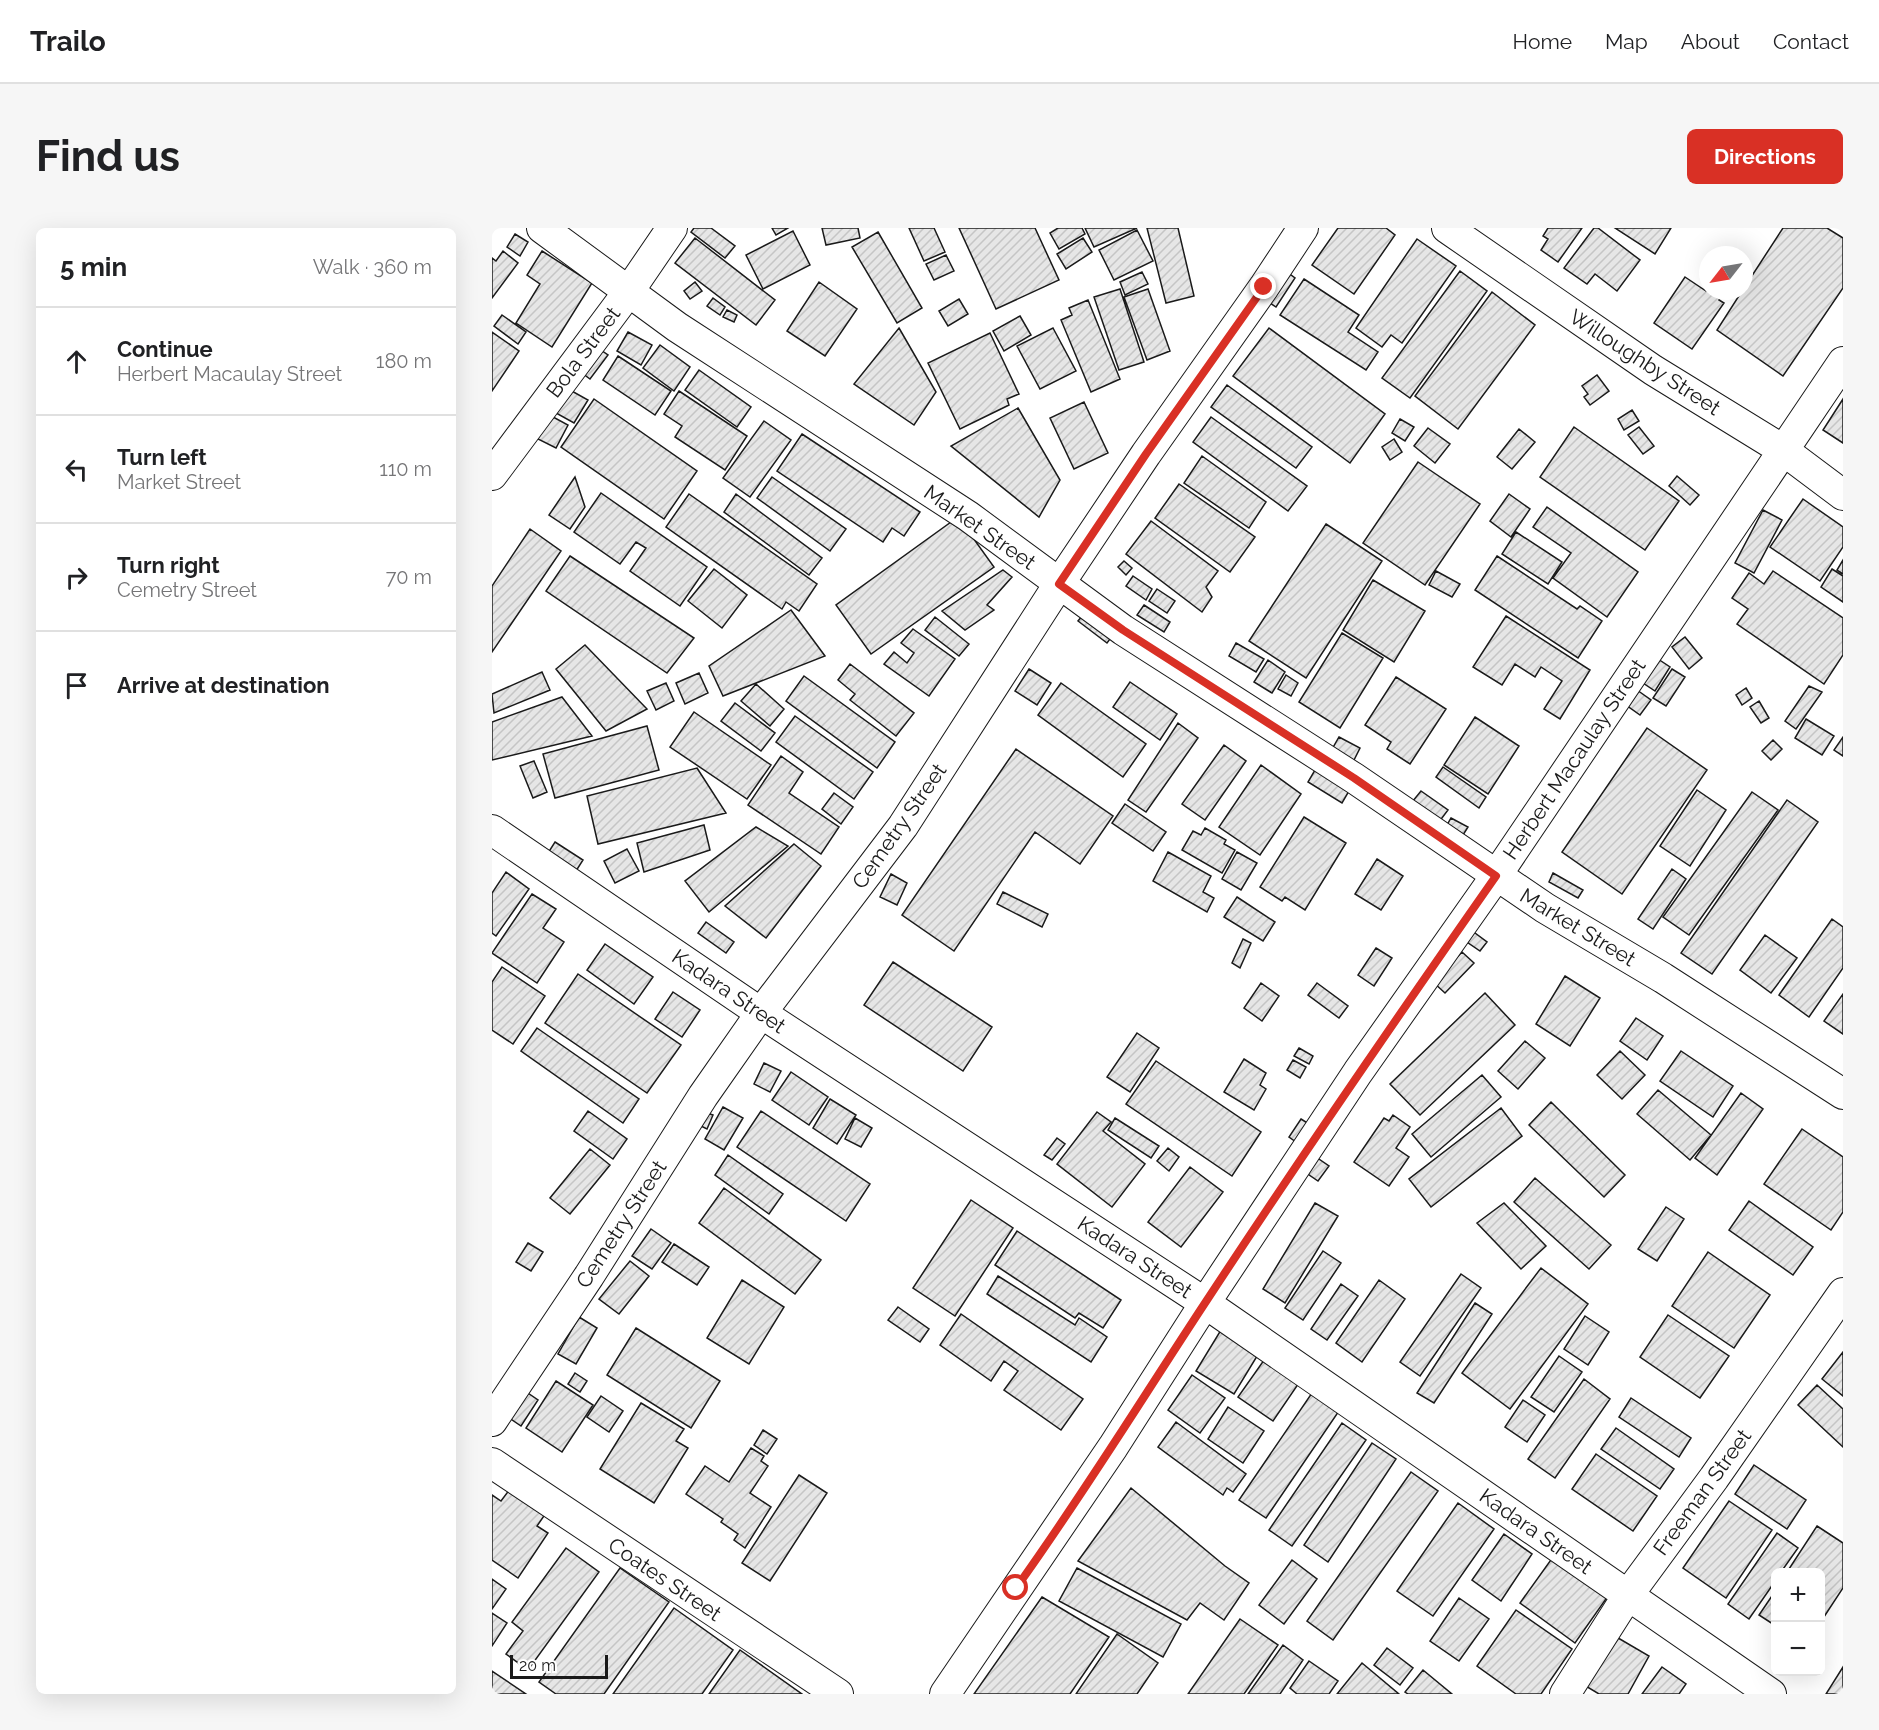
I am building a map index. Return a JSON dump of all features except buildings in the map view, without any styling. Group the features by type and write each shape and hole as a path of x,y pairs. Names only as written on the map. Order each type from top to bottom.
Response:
{"street":[{"name":"Market Street","path":"542,228 677,327 968,516 1123,630 1354,778 1545,908 1663,978 1843,1094"},
{"name":"Bola Street","path":"492,475 629,291 672,228"},
{"name":"Cemetry Street","path":"492,1421 589,1276 703,1096 761,1013 903,826 1059,584 1303,228"},
{"name":"Willoughby Street","path":"1447,228 1653,370 1783,450 1843,495"},
{"name":"Herbert Macaulay Street","path":"945,1694 1113,1447 1358,1072 1496,876 1843,362"},
{"name":"Kadara Street","path":"492,831 761,1013 1205,1303 1772,1694"},
{"name":"Freeman Street","path":"1565,1694 1628,1594 1714,1478 1843,1293"},
{"name":"Coates Street","path":"492,1463 838,1694"}],"route":[{"path":"1016,1588 1113,1447 1358,1072 1496,876 1354,778 1123,630 1059,584 1146,454 1264,287"}]}
